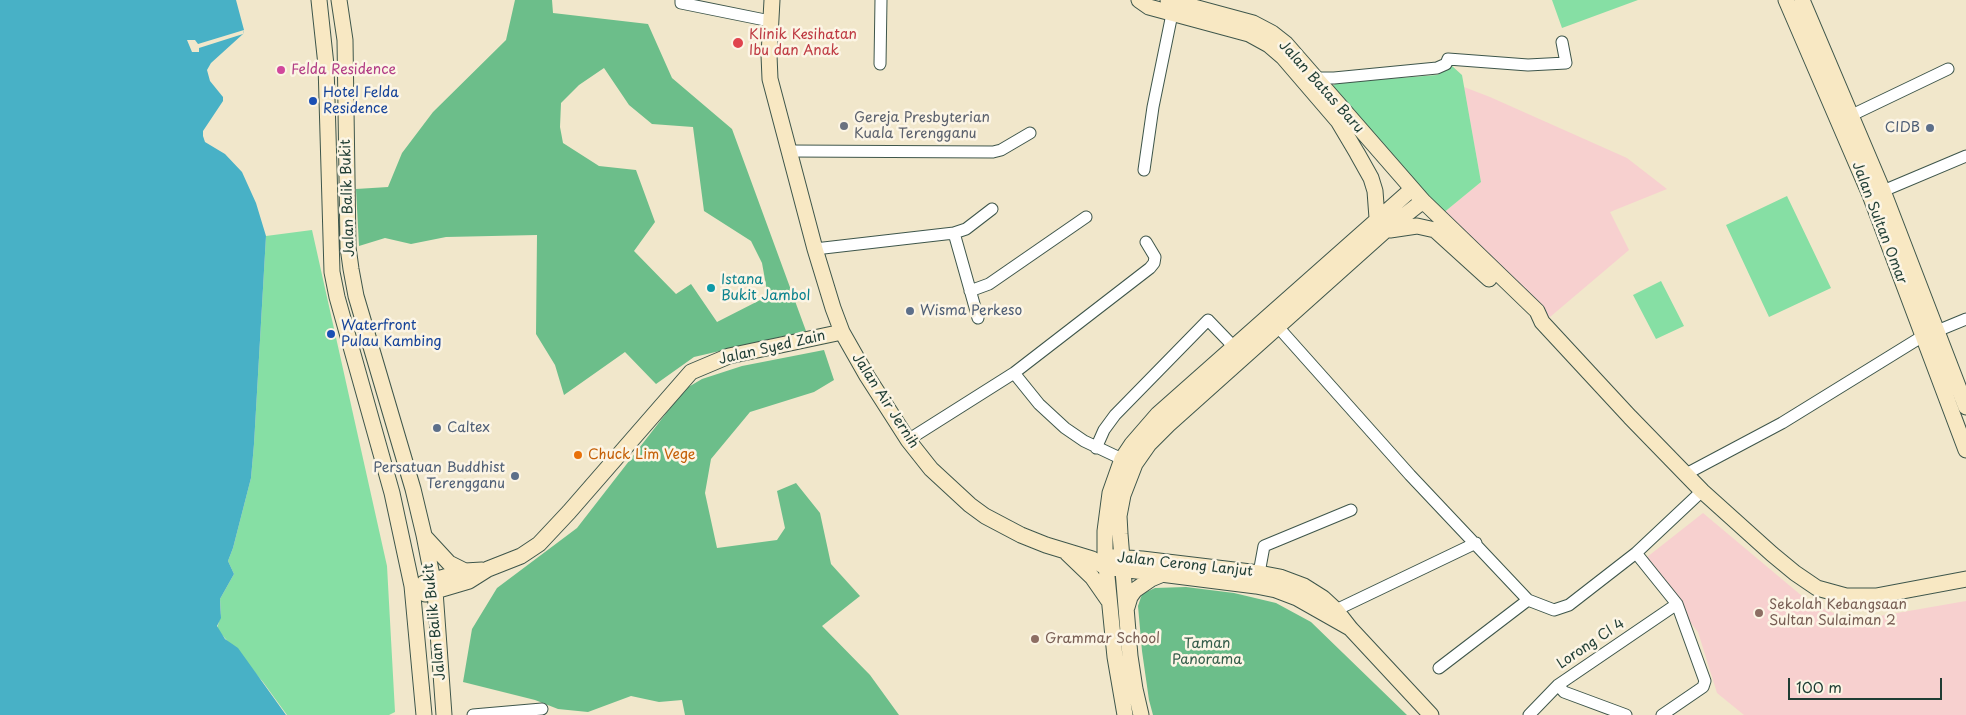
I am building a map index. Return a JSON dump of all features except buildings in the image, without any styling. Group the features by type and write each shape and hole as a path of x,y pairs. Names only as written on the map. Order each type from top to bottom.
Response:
{"main road":[{"name":"Jalan Balik Bukit","path":"319,0 326,65 332,272 339,306 392,493 413,592 424,715"},
{"name":"Jalan Balik Bukit","path":"339,0 345,40 348,247 351,269 356,296 413,489 424,536 434,586 444,715"},
{"name":"Jalan Air Jernih","path":"772,0 768,55 770,79 815,249 842,332 908,440 942,480 977,510 1021,535 1066,552 1101,561"},
{"name":"Jalan Batas Baru","path":"1139,0 1149,7 1170,7 1253,23 1272,33 1286,44 1423,201 1537,311 1542,322"},
{"name":"Jalan Sultan Omar","path":"1786,0 1930,333 1966,450"},
{"path":"1802,0 1883,191 1930,333 1966,407"},
{"name":"Jalan Batas Baru","path":"1170,7 1249,34 1269,45 1283,57 1338,121 1357,153 1371,178 1382,224"},
{"path":"1141,715 1134,689 1121,562 1119,516 1123,495 1135,464 1149,444 1168,425 1278,327 1382,224 1412,189"},
{"path":"1125,715 1120,692 1110,603 1101,561 1110,493 1122,459 1132,444 1158,414 1234,347 1382,224 1423,201"},
{"path":"1382,224 1417,226 1442,234 1530,317 1542,322 1702,491 1795,573 1817,588 1833,594 1846,596 1876,596 1966,579"},
{"name":"Jalan Syed Zain","path":"434,586 469,581 488,570 521,556 539,544 570,512 691,372 729,356 842,332"},
{"path":"1120,534 1142,558"},
{"path":"424,536 449,563 465,571"},
{"path":"1066,552 1092,577 1110,603"},
{"name":"Jalan Cerong Lanjut","path":"1121,562 1142,558 1258,573 1280,577 1304,586 1323,598 1336,610 1350,628 1431,715"},
{"name":"Jalan Cerong Lanjut","path":"1101,561 1121,562 1165,574 1276,590 1297,598 1350,628"},
{"path":"413,592 434,586 465,571 488,570"},
{"path":"1127,609 1130,597 1135,590 1151,579 1165,574"}],"street":[{"path":"880,64 882,0"},
{"path":"681,1 770,21"},
{"path":"1144,170 1170,7"},
{"path":"1316,78 1437,68 1446,64 1448,59 1528,66 1566,63 1562,42"},
{"path":"1852,115 1948,69"},
{"path":"789,151 993,152 1008,147 1030,133"},
{"path":"1883,191 1966,156"},
{"path":"815,249 954,233 966,229 992,208"},
{"path":"970,291 989,284 1086,217"},
{"path":"954,233 978,318"},
{"path":"908,440 1014,373 1150,268 1154,263 1155,257 1146,242"},
{"path":"1686,474 1782,424 1930,333 1966,319"},
{"path":"1096,448 1104,430 1114,415 1208,320 1234,347"},
{"path":"1278,327 1410,475 1528,600 1554,610 1569,605 1636,553 1702,491"},
{"path":"1014,373 1039,404 1065,428 1096,448 1122,459"},
{"path":"1258,573 1264,546 1351,510"},
{"path":"1336,610 1476,543"},
{"path":"1636,553 1677,604 1705,684 1703,688 1662,715"},
{"path":"1439,668 1528,600"},
{"name":"Lorong Cl 4","path":"1528,715 1558,685 1677,604"},
{"path":"1558,685 1564,692 1626,715"},
{"path":"473,715 542,710"}],"shaded area":[{"path":"1464,87 1627,158 1667,189 1610,212 1629,250 1550,317 1442,214 1481,182"},
{"name":"Sekolah Kebangsaan Sultan Sulaiman 2","path":"1703,513 1808,601 1851,621 1966,601 1966,715 1744,715 1717,693 1698,632 1642,561"}],"green space":[{"path":"515,0 552,0 553,13 648,24 672,78 732,129 806,331 694,357 656,384 625,352 564,395 555,365 536,334 537,235 446,237 411,244 385,238 359,246 356,189 388,187 402,153 433,112 506,40","holes":["604,68 629,105 652,124 693,127 704,211 751,241 762,263 768,296 717,322 691,284 676,294 634,251 655,222 636,170 599,166 563,143 560,127 561,103 579,85"]},
{"path":"1552,0 1638,0 1562,28"},
{"path":"1452,66 1462,75 1481,182 1442,214 1329,88 1337,83 1437,75"},
{"path":"1787,196 1831,288 1769,317 1726,225"},
{"path":"312,230 387,566 395,712 389,715 287,715 263,682 217,629 221,614 220,599 234,574 228,561 251,478 266,236"},
{"path":"1661,281 1684,326 1656,339 1633,295"},
{"path":"824,350 834,380 814,392 750,412 711,459 705,493 717,548 777,540 785,528 777,491 796,483 820,513 831,564 860,596 822,626 870,675 899,715 685,715 682,700 659,702 631,696 588,712 558,709 535,700 463,682 472,629 497,588 577,528 685,389 702,379 742,366"},
{"name":"Taman Panorama","path":"1186,587 1234,593 1276,603 1311,622 1407,715 1153,715 1142,651 1138,606 1142,594 1155,588"}],"water":[{"path":"0,0 236,0 244,30 243,34 211,63 207,70 210,81 223,97 223,101 203,131 203,136 205,142 225,154 242,172 256,203 266,236 251,478 228,561 234,574 220,599 221,618 217,626 225,639 238,648 286,715 0,715"}],"pier":[{"path":"244,30 243,34 199,48 199,52 192,52 187,40 195,40 198,44"}],"place":[{"name":"Klinik Kesihatan Ibu dan Anak","path":"738,43"},
{"name":"Felda Residence","path":"281,70"},
{"name":"Hotel Felda Residence","path":"313,101"},
{"name":"Gereja Presbyterian Kuala Terengganu","path":"844,126"},
{"name":"CIDB","path":"1930,128"},
{"name":"Istana Bukit Jambol","path":"711,288"},
{"name":"Wisma Perkeso","path":"910,311"},
{"name":"Waterfront Pulau Kambing","path":"331,334"},
{"name":"Caltex","path":"437,428"},
{"name":"Chuck Lim Vege","path":"578,455"},
{"name":"Persatuan Buddhist Terengganu","path":"515,476"},
{"name":"Sekolah Kebangsaan Sultan Sulaiman 2","path":"1759,613"},
{"name":"Grammar School","path":"1035,639"}]}
